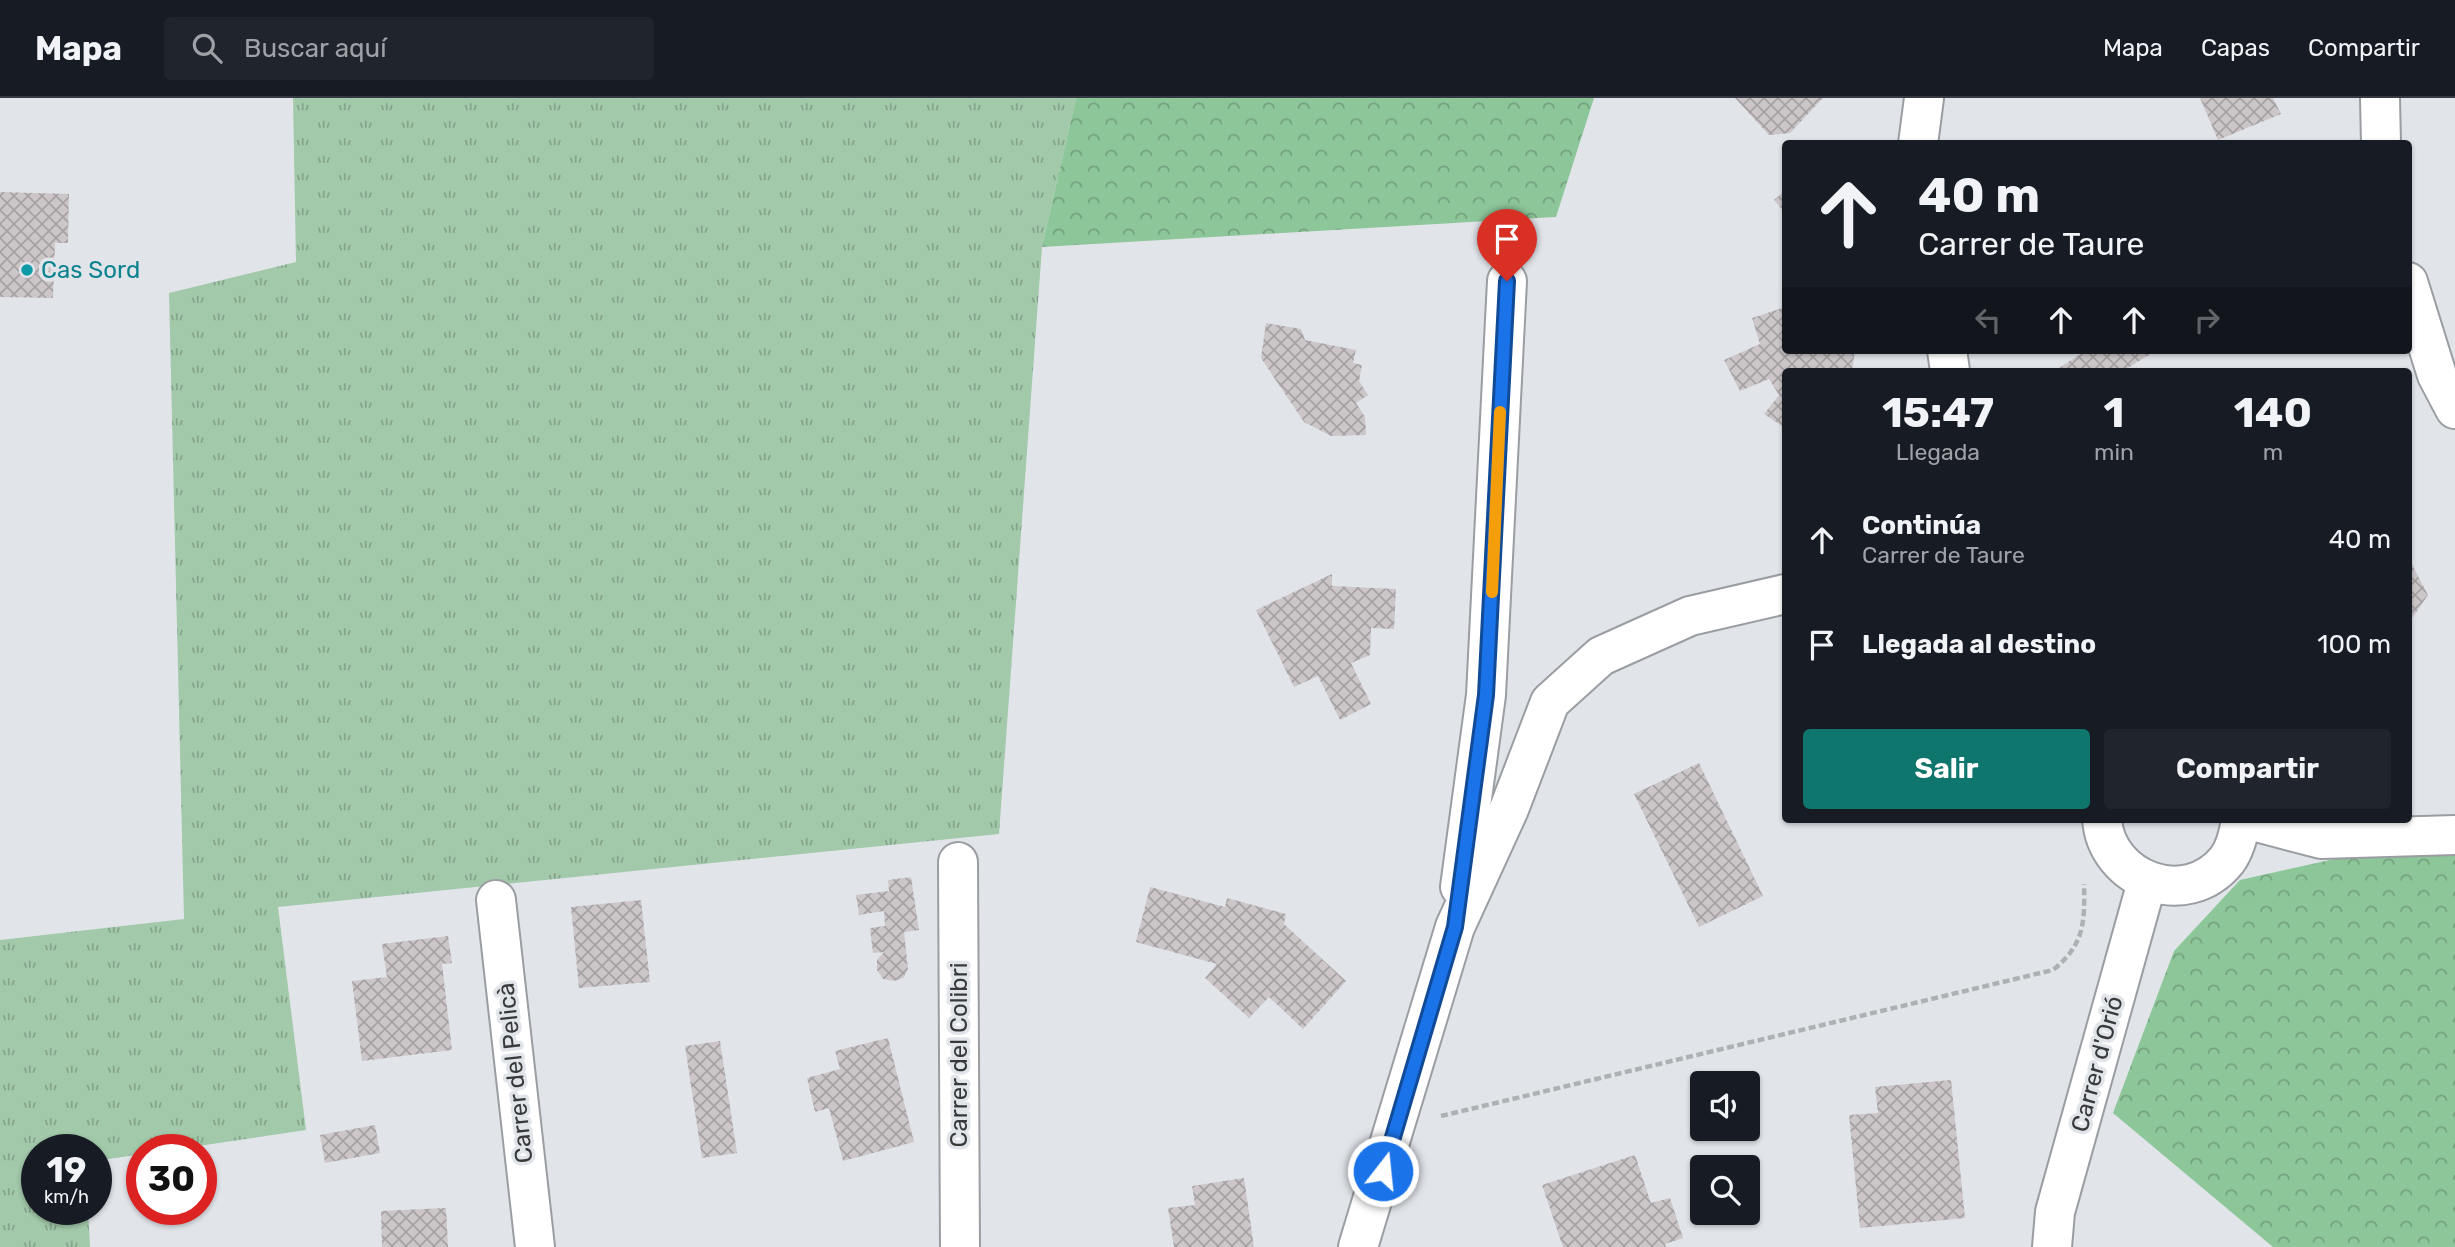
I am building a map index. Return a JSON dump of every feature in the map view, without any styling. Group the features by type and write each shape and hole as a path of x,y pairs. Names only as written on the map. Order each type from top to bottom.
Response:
{"street":[{"path":"1919,140 1924,98"},
{"path":"2380,98 2381,140"},
{"path":"1455,927 1486,695 1507,281"},
{"path":"2412,295 2437,375 2455,409"},
{"path":"1358,1247 1455,927 1509,809 1550,702 1601,656 1690,616 1782,595"},
{"path":"2107,836 2127,871 2147,882 2169,886 2190,884 2211,875 2227,860 2242,823"},
{"path":"2259,823 2322,839 2455,835"},
{"name":"Carrer del Colibri","path":"958,862 960,1247"},
{"name":"Carrer d'Orió","path":"2052,1247 2055,1212 2147,882"},
{"name":"Carrer del Pelicà","path":"496,900 534,1247"}],"path":[{"path":"1395,1127 2053,970 2072,954 2084,922 2085,885 2079,867 2107,836"}],"green space":[{"path":"293,98 1076,98 1042,247 999,834 278,907 306,1130 217,1143 217,1134 126,1134 126,1156 112,1159 112,1134 21,1134 21,1225 89,1225 90,1247 0,1247 0,940 184,919 169,293 296,262"},
{"path":"1076,98 1594,98 1556,217 1042,247"},
{"path":"2455,832 2455,1247 2273,1247 2113,1113 2174,951 2240,880"}],"building":[{"path":"1735,98 1823,98 1790,133 1769,135"},
{"path":"2200,98 2273,98 2281,114 2218,140"},
{"name":"Cas Sord","path":"0,192 69,194 68,243 55,243 53,298 0,297"},
{"path":"1782,193 1782,209 1774,200"},
{"path":"1782,308 1782,354 1854,354 1852,368 1782,368 1782,426 1764,414 1779,395 1769,379 1740,391 1724,360 1760,344 1752,318"},
{"path":"1266,323 1301,329 1305,340 1356,350 1353,363 1362,365 1359,381 1368,395 1356,403 1365,417 1366,435 1331,436 1304,422 1261,358"},
{"path":"2081,354 2151,354 2128,368 2059,368"},
{"path":"2412,565 2428,595 2412,618"},
{"path":"1332,574 1332,586 1396,589 1394,629 1371,628 1370,655 1351,663 1371,704 1340,720 1318,676 1294,687 1256,610"},
{"path":"1699,763 1763,896 1699,927 1634,794"},
{"path":"911,877 919,930 904,932 908,969 903,978 894,981 883,979 877,970 877,960 884,952 873,953 870,928 885,926 884,911 859,915 856,895 889,891 888,880"},
{"path":"1150,887 1225,907 1227,898 1286,914 1284,924 1346,981 1303,1029 1269,997 1249,1018 1205,978 1217,964 1136,942"},
{"path":"641,900 650,982 579,988 571,907"},
{"path":"448,936 452,963 442,964 452,1050 362,1061 352,981 387,977 382,944"},
{"path":"888,1038 914,1142 843,1161 829,1108 815,1112 807,1078 840,1069 835,1051"},
{"path":"720,1041 737,1153 702,1158 685,1046"},
{"path":"1951,1080 1965,1218 1860,1228 1849,1115 1878,1113 1875,1087"},
{"path":"375,1125 380,1153 325,1163 320,1135"},
{"path":"1635,1155 1651,1203 1670,1198 1683,1238 1665,1244 1666,1247 1563,1247 1542,1185"},
{"path":"1244,1178 1254,1247 1174,1247 1168,1208 1195,1205 1192,1186"},
{"path":"446,1208 448,1247 382,1247 381,1211"}],"slow traffic":[{"path":"1492,592 1500,412"}],"place":[{"name":"Cas Sord","path":"27,270"}],"route":[{"path":"1383,1171 1455,927 1486,695 1507,281"}]}
